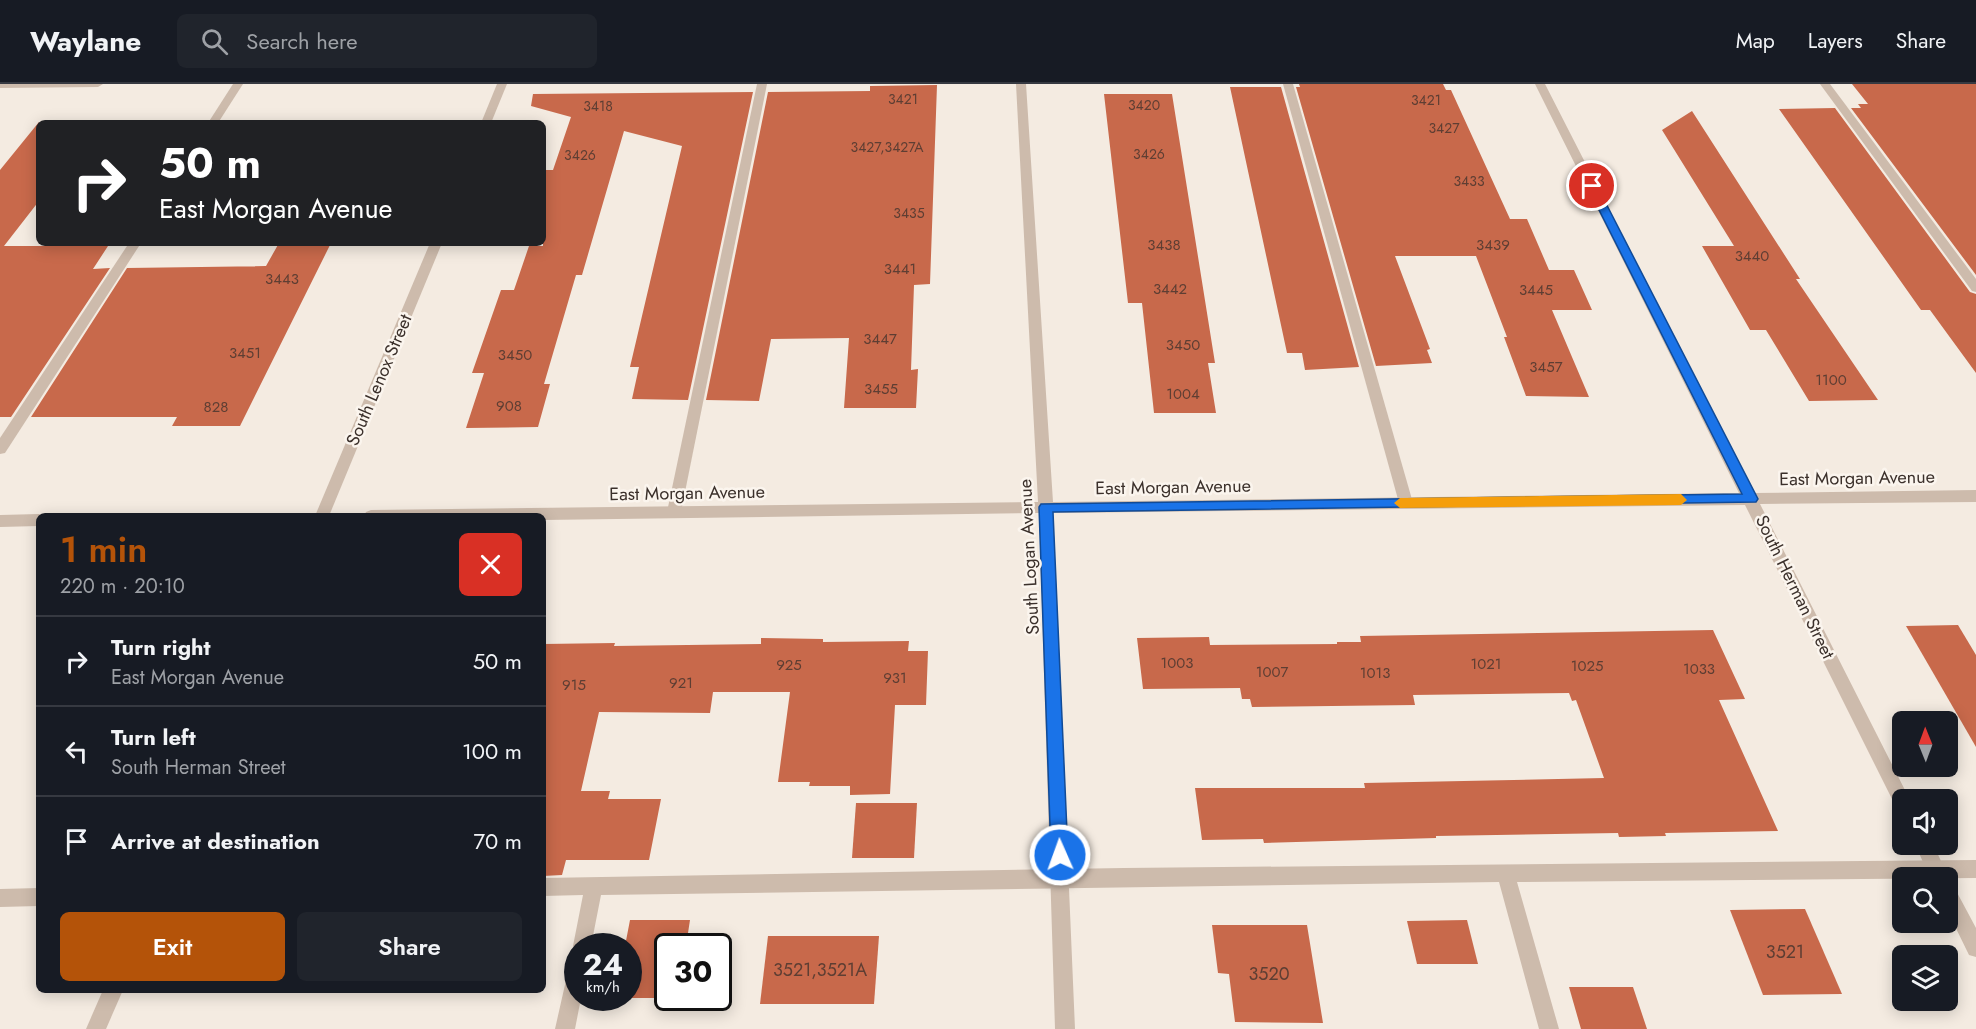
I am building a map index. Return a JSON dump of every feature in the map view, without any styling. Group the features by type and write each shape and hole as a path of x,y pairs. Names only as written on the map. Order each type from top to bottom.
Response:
{"street":[{"path":"0,85 98,84"},
{"path":"215,120 238,84"},
{"path":"487,120 502,84"},
{"path":"675,512 762,84"},
{"name":"South Logan Avenue","path":"1021,84 1046,507 1065,1029"},
{"path":"1287,84 1406,503"},
{"name":"South Herman Street","path":"1540,84 1896,789"},
{"path":"1825,84 1976,288"},
{"path":"0,449 133,246"},
{"name":"South Lenox Street","path":"323,513 435,246"},
{"name":"East Morgan Avenue","path":"546,514 1976,496"},
{"path":"0,521 36,520"},
{"path":"1958,871 1976,869"},
{"path":"1505,873 1549,1029"},
{"path":"546,887 1505,873 1892,873"},
{"path":"585,933 594,886"},
{"path":"0,898 36,897"},
{"path":"1958,913 1976,948"},
{"path":"96,1029 112,993"},
{"path":"565,1029 569,1011"}],"building":[{"path":"1299,84 1443,84 1446,90 1451,90 1510,219 1527,219 1549,270 1574,270 1592,310 1552,310 1589,397 1526,396 1504,337 1507,337 1476,256 1395,256 1430,349 1427,350 1432,363 1376,366 1296,87 1300,87"},
{"path":"1852,84 1976,84 1976,275 1851,108 1861,108 1858,104 1868,104"},
{"path":"937,85 930,284 914,285 911,370 918,369 916,408 844,408 849,338 771,339 759,401 706,400 768,92 870,91 870,86"},
{"path":"1230,87 1281,87 1359,367 1305,370 1302,353 1287,353"},
{"path":"753,92 688,400 632,399 639,367 630,367 682,146 624,131 582,275 576,275 544,384 550,384 538,427 466,428 484,373 472,373 501,290 514,290 529,246 546,246 546,170 553,170 571,117 531,106 533,94"},
{"path":"1104,94 1172,94 1215,363 1208,363 1216,413 1154,413 1142,303 1128,303"},
{"path":"1835,108 1970,292 1976,294 1976,373 1930,310 1921,310 1779,109"},
{"path":"1692,111 1800,279 1796,279 1878,400 1809,401 1766,330 1750,330 1702,246 1734,246 1662,130"},
{"path":"36,126 36,205 4,246 108,246 93,269 110,268 11,417 0,417 0,170"},
{"path":"277,246 330,246 240,426 172,426 177,417 31,417 127,268 266,266"},
{"path":"1958,625 1976,655 1976,747 1958,716 1958,711 1955,711 1906,626"},
{"path":"1713,630 1745,699 1719,700 1778,831 1665,833 1666,836 1619,837 1618,833 1436,836 1436,838 1264,843 1263,839 1202,840 1195,788 1365,788 1364,783 1604,778 1576,700 1572,701 1569,693 1413,695 1415,705 1252,707 1250,699 1242,699 1240,688 1143,689 1137,638 1209,637 1210,645 1337,644 1337,642 1361,642 1360,636"},
{"path":"761,638 823,639 823,642 909,641 908,651 928,651 926,705 895,705 890,794 850,795 850,786 809,786 810,782 778,782 790,692 713,692 710,713 599,712 581,791 610,791 608,799 661,799 649,860 566,860 562,875 546,876 546,644 615,643 614,646 761,644"},
{"path":"856,803 917,803 914,858 852,858"},
{"path":"1805,909 1842,994 1763,995 1730,910"},
{"path":"630,920 690,920 688,933 654,933 654,998 642,998 642,933 628,933"},
{"path":"1467,920 1478,964 1417,964 1407,921"},
{"path":"1212,925 1307,925 1323,1023 1235,1022 1229,974 1218,973"},
{"path":"768,936 879,936 874,1004 760,1004"},
{"path":"1569,987 1633,987 1647,1029 1581,1029"}],"slow traffic":[{"path":"1400,503 1681,500"}],"route":[{"path":"1060,855 1046,507 1751,499 1592,186"}]}
